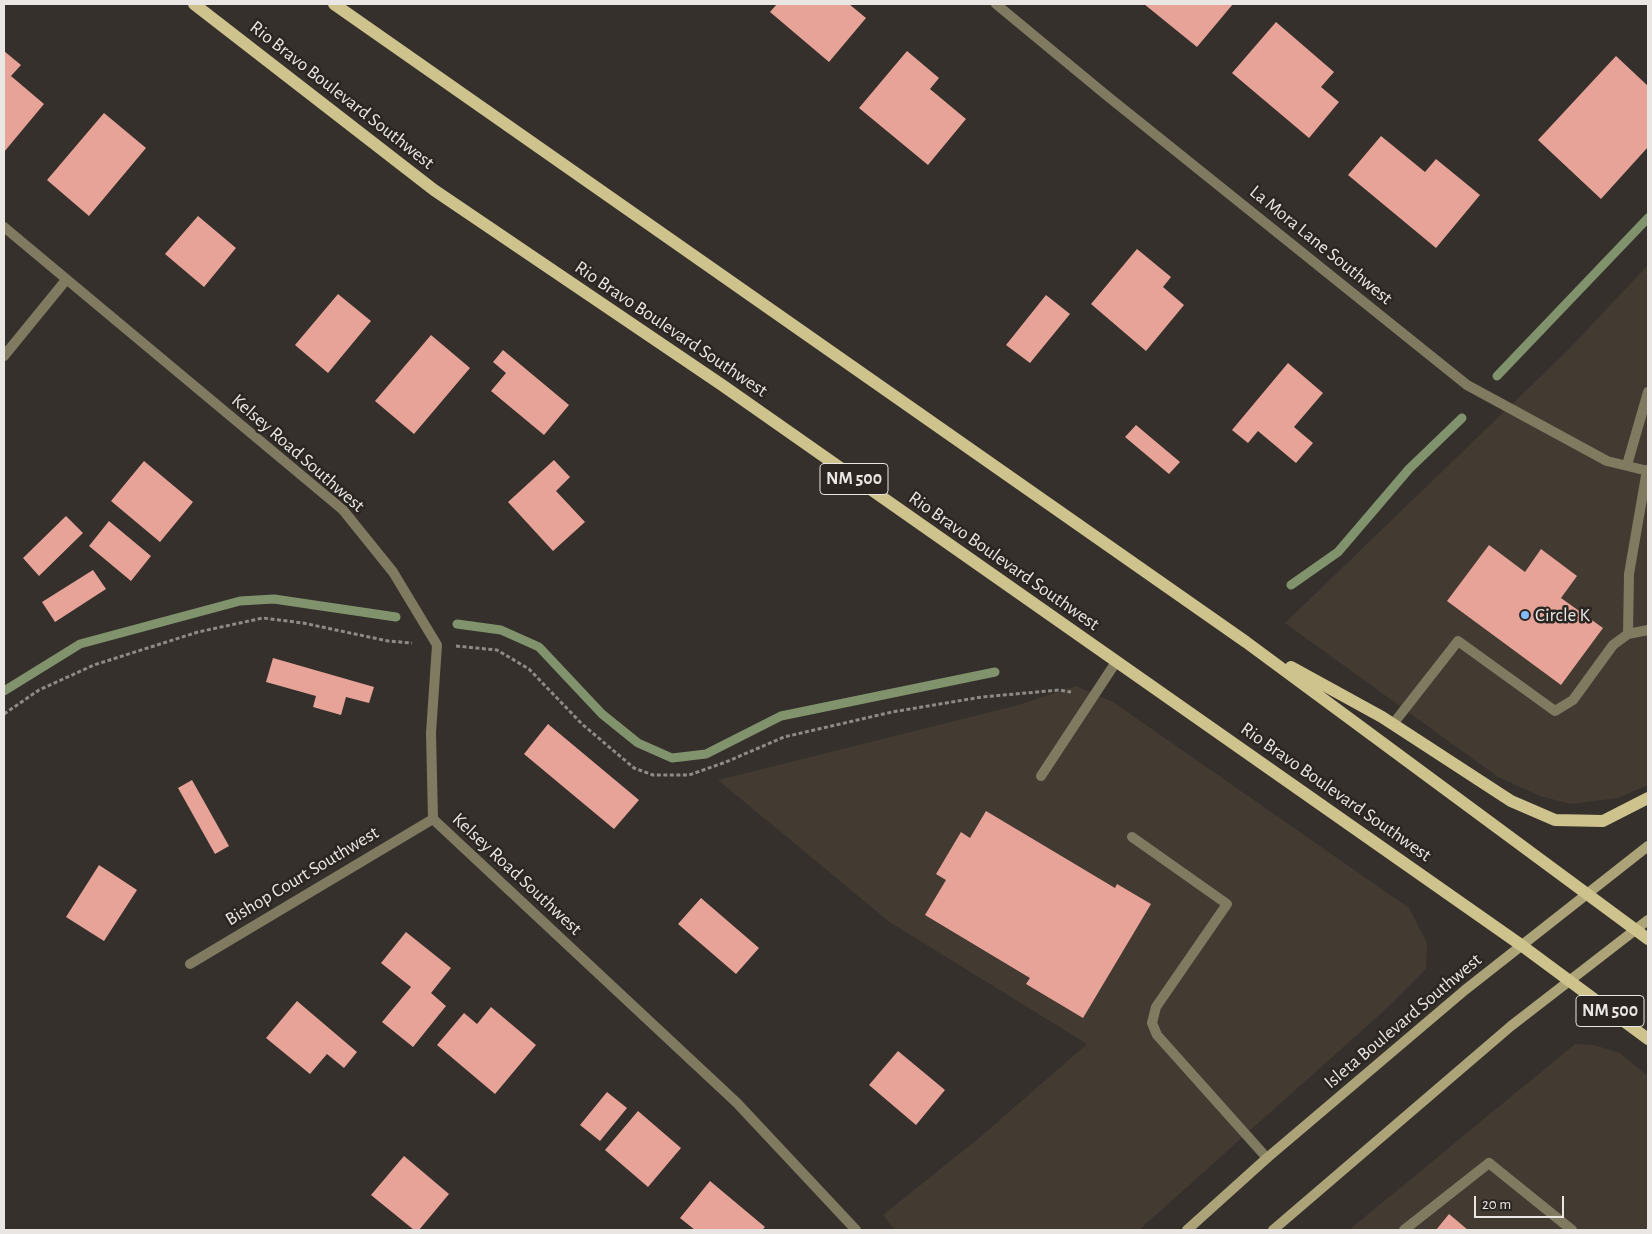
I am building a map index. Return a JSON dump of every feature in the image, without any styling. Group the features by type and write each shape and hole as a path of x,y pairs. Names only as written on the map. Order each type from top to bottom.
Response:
{"main road":[{"name":"Rio Bravo Boulevard Southwest","path":"194,4 434,190 722,386 1521,945 1648,1040"},
{"path":"334,4 1246,642 1587,892 1648,939"},
{"path":"1246,642 1393,724 1511,801 1556,820 1603,821 1648,798"},
{"name":"Isleta Boulevard Southwest","path":"1187,1230 1267,1158 1465,990 1587,892 1630,863 1648,846"},
{"path":"1272,1230 1511,1026 1571,982 1648,920"}],"street":[{"name":"La Mora Lane Southwest","path":"996,4 1106,95 1467,385 1607,461 1648,470"},
{"name":"Kelsey Road Southwest","path":"4,227 343,510 393,572 437,645 430,733 432,819 737,1103 856,1230"},
{"path":"4,356 66,280"},
{"path":"1627,466 1648,392"},
{"path":"1628,634 1629,574 1648,470"},
{"path":"1393,724 1458,641 1555,711 1573,700 1613,645 1628,634 1648,630"},
{"path":"1041,776 1116,662"},
{"name":"Bishop Court Southwest","path":"190,964 432,819"},
{"path":"1132,837 1227,904 1156,1007 1152,1024 1157,1034 1267,1158"},
{"path":"1404,1230 1489,1163 1572,1230"}],"path":[{"path":"4,714 40,690 94,664 198,632 263,618 303,623 388,641 497,650 528,669 582,724 634,768 653,775 689,775 726,762 784,737 892,712 982,697 1026,692 1059,690 1094,695"}],"shaded area":[{"path":"1648,265 1648,785 1618,798 1570,804 1540,796 1498,777 1285,623 1568,350"},
{"path":"1076,686 1113,702 1409,908 1427,943 1426,969 1387,1008 1139,1230 895,1230 883,1215 979,1138 1087,1044 888,921 718,780 1018,705"},
{"path":"1575,1044 1594,1045 1620,1053 1648,1076 1648,1230 1349,1230"}],"building":[{"path":"777,4 849,4 866,18 829,62 770,12"},
{"path":"1144,4 1233,4 1197,47"},
{"path":"1276,22 1334,72 1321,87 1339,102 1309,138 1232,73"},
{"path":"4,51 21,65 11,76 44,104 4,152"},
{"path":"907,51 939,78 930,89 966,119 928,165 859,108"},
{"path":"1616,56 1648,86 1648,147 1601,199 1538,140"},
{"path":"104,113 146,148 89,216 47,180"},
{"path":"1381,136 1425,172 1436,159 1480,195 1436,248 1348,175"},
{"path":"198,216 236,248 204,287 165,254"},
{"path":"1137,249 1171,277 1163,287 1184,305 1146,351 1091,304"},
{"path":"338,294 371,321 328,373 295,345"},
{"path":"1046,295 1070,314 1030,363 1006,345"},
{"path":"431,335 470,368 414,434 375,401"},
{"path":"503,350 569,405 544,435 491,391 506,373 493,362"},
{"path":"1288,363 1323,393 1294,427 1313,443 1296,463 1258,431 1248,443 1232,430"},
{"path":"1136,425 1180,462 1169,474 1125,437"},
{"path":"554,460 570,477 556,491 585,522 553,551 508,502"},
{"path":"144,461 193,502 160,542 111,501"},
{"path":"66,516 83,533 39,576 23,558"},
{"path":"109,521 151,556 131,581 89,546"},
{"name":"Circle K","path":"1489,545 1525,572 1541,549 1577,576 1561,598 1603,628 1561,685 1447,601"},
{"path":"93,570 106,589 55,622 42,602"},
{"path":"273,658 374,687 369,703 346,697 341,715 313,707 316,696 266,682"},
{"path":"548,724 639,800 614,829 524,754"},
{"path":"192,780 229,846 215,854 178,788"},
{"path":"986,811 1115,888 1117,884 1151,904 1083,1018 1026,984 1030,978 925,915 946,880 936,874 961,832 970,838"},
{"path":"99,865 137,890 104,941 66,917"},
{"path":"701,898 759,948 736,974 678,924"},
{"path":"406,932 451,968 431,993 446,1006 413,1047 382,1022 411,987 381,963"},
{"path":"297,1001 357,1052 344,1068 327,1054 310,1074 266,1038"},
{"path":"491,1007 536,1045 495,1094 437,1045 464,1013 477,1024"},
{"path":"898,1051 945,1090 916,1125 869,1085"},
{"path":"607,1092 627,1108 600,1141 580,1125"},
{"path":"638,1111 681,1148 648,1187 605,1150"},
{"path":"404,1156 449,1194 419,1230 414,1230 371,1195"},
{"path":"710,1181 765,1227 762,1230 695,1230 680,1218"},
{"path":"1449,1214 1468,1230 1436,1230"}],"waterway":[{"path":"1497,376 1648,218"},
{"path":"1291,585 1338,552 1409,469 1462,418"},
{"path":"4,691 80,644 240,601 274,599 396,617"},
{"path":"457,624 501,630 539,647 602,714 638,743 672,758 706,754 781,716 995,672"}],"place":[{"name":"Circle K","path":"1525,615"}]}
